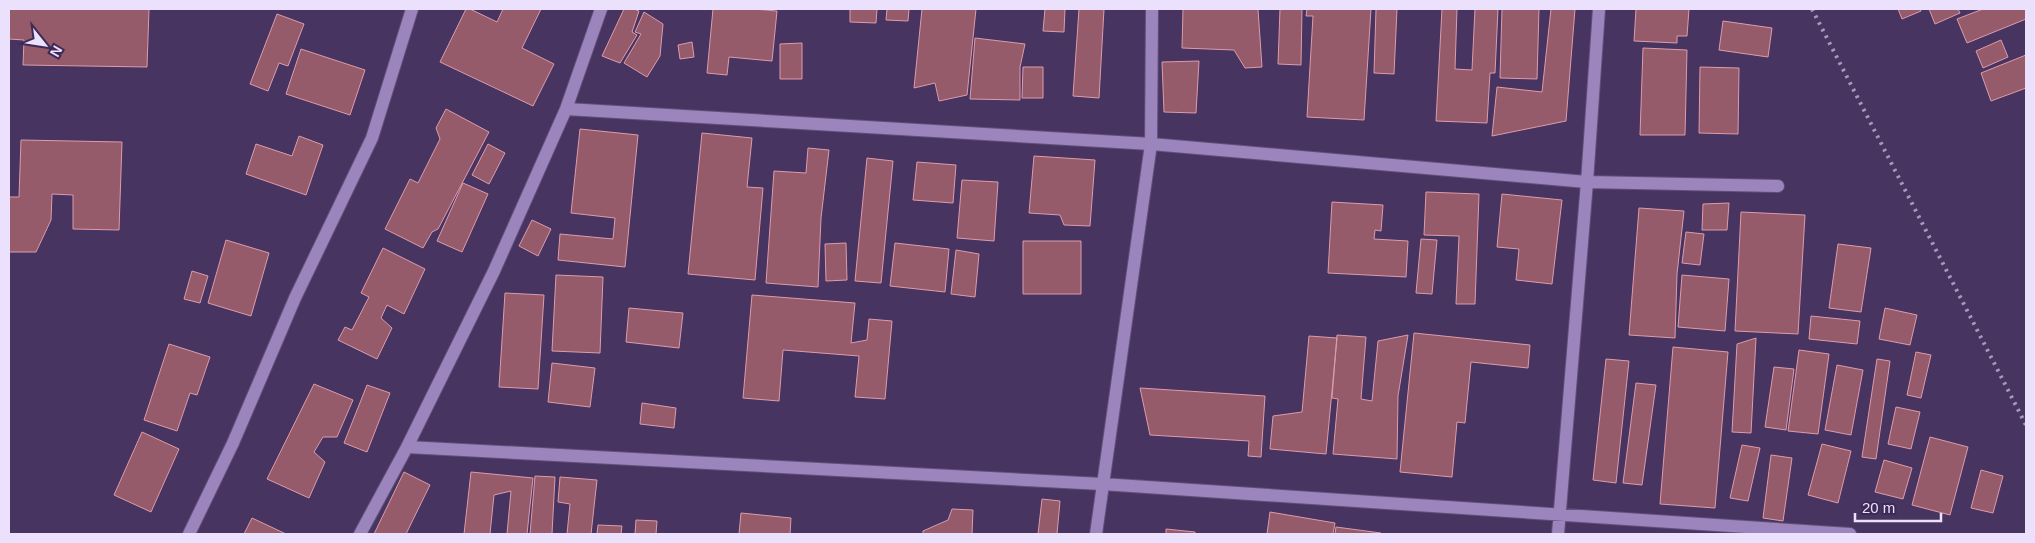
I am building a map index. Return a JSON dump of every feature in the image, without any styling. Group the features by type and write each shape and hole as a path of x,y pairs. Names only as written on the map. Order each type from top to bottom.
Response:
{"street":[{"path":"189,534 233,443 295,298 372,138 412,9"},
{"path":"360,534 407,447 494,271 566,109 601,9"},
{"path":"1096,534 1151,144 1152,9"},
{"path":"1558,534 1587,182 1599,9"},
{"path":"566,109 1151,144 1587,182 1778,186"},
{"path":"407,447 1102,484 1850,534"}],"building":[{"path":"9,9 149,9 147,67 23,65 24,40 9,39"},
{"path":"466,9 470,9 497,22 503,9 541,9 522,48 554,64 533,106 440,62"},
{"path":"624,9 639,11 632,32 637,35 620,63 602,56"},
{"path":"713,9 777,11 772,61 729,57 727,75 707,73"},
{"path":"850,9 877,9 876,23 850,22"},
{"path":"887,9 909,9 908,21 886,20"},
{"path":"922,9 976,9 967,95 939,101 935,83 914,88"},
{"path":"1045,9 1065,9 1064,32 1043,31"},
{"path":"1079,9 1104,9 1099,98 1073,96"},
{"path":"1183,9 1258,9 1262,67 1245,68 1234,50 1182,48"},
{"path":"1280,9 1302,9 1301,65 1278,64"},
{"path":"1307,9 1371,9 1364,120 1307,117 1313,16 1306,16"},
{"path":"1376,9 1397,9 1394,74 1374,73"},
{"path":"1442,9 1457,9 1455,69 1472,70 1475,9 1498,9 1495,73 1490,73 1487,123 1436,121"},
{"path":"1502,9 1539,9 1537,79 1500,78"},
{"path":"1551,9 1575,9 1566,121 1492,136 1497,87 1542,92"},
{"path":"1636,9 1689,9 1687,36 1677,36 1677,43 1634,41"},
{"path":"1898,9 1920,9 1921,11 1902,19"},
{"path":"1929,9 1958,9 1960,13 1935,24"},
{"path":"1983,9 2026,9 2026,19 1967,43 1957,19"},
{"path":"644,12 663,24 660,56 647,77 624,63 641,34 635,32"},
{"path":"277,14 304,24 288,66 279,63 268,91 250,84"},
{"path":"1723,21 1772,28 1768,57 1719,50"},
{"path":"975,38 1025,44 1020,67 1020,100 970,99"},
{"path":"2001,40 2008,57 1983,68 1976,51"},
{"path":"692,42 694,57 680,59 678,45"},
{"path":"802,43 802,79 780,79 780,44"},
{"path":"1643,48 1687,50 1685,135 1640,135"},
{"path":"301,49 365,70 350,115 286,94"},
{"path":"2026,55 2026,88 1991,101 1981,73"},
{"path":"1199,61 1196,113 1164,112 1162,62"},
{"path":"1023,67 1043,67 1043,98 1022,98"},
{"path":"1700,67 1739,68 1738,134 1699,133"},
{"path":"446,109 489,132 438,229 432,232 423,248 385,229 410,179 418,183 440,139 436,128"},
{"path":"580,129 638,135 625,267 558,260 560,234 613,239 615,218 571,213"},
{"path":"702,133 752,138 747,187 763,188 755,280 688,274"},
{"path":"299,136 323,145 306,195 246,174 256,144 292,156"},
{"path":"21,140 122,142 119,230 73,229 73,195 52,194 51,220 36,252 9,252 9,197 19,197"},
{"path":"488,144 505,153 489,184 472,175"},
{"path":"808,148 829,150 821,218 818,287 766,283 774,171 806,173"},
{"path":"1034,156 1095,160 1090,226 1064,225 1060,215 1029,213"},
{"path":"867,158 893,161 881,283 855,281"},
{"path":"917,162 956,165 953,203 913,200"},
{"path":"962,180 998,182 994,241 957,238"},
{"path":"463,183 488,194 462,252 437,241"},
{"path":"1426,192 1479,194 1475,304 1456,304 1459,236 1424,235"},
{"path":"1502,194 1562,200 1552,284 1516,280 1519,249 1497,247"},
{"path":"1332,202 1383,205 1381,231 1375,230 1374,239 1408,241 1406,277 1328,273"},
{"path":"1729,203 1727,230 1702,230 1703,204"},
{"path":"1639,208 1684,211 1677,274 1675,338 1629,335"},
{"path":"1741,212 1805,215 1798,334 1735,331"},
{"path":"532,220 551,229 538,256 519,246"},
{"path":"1686,232 1704,234 1700,265 1682,263"},
{"path":"1421,239 1437,240 1432,294 1416,293"},
{"path":"226,240 269,253 251,316 208,303"},
{"path":"1023,241 1081,241 1081,294 1023,294"},
{"path":"846,243 847,280 826,281 825,244"},
{"path":"895,243 949,249 945,292 890,286"},
{"path":"1838,244 1871,248 1861,312 1829,308"},
{"path":"383,248 425,269 404,314 387,305 381,318 392,328 377,359 338,340 345,327 352,330 369,297 361,293"},
{"path":"956,250 979,254 975,297 951,294"},
{"path":"192,271 208,276 200,303 184,299"},
{"path":"556,275 603,277 600,353 552,351"},
{"path":"1682,275 1729,279 1725,331 1678,327"},
{"path":"505,293 544,295 538,389 499,387"},
{"path":"752,295 855,303 851,343 867,340 869,319 892,321 885,399 855,397 859,356 783,350 779,401 743,398"},
{"path":"629,308 683,313 679,348 626,342"},
{"path":"1885,308 1917,315 1910,345 1879,339"},
{"path":"1811,316 1860,321 1857,344 1809,339"},
{"path":"1414,333 1530,345 1528,368 1471,362 1465,423 1457,422 1452,477 1400,472"},
{"path":"1337,335 1366,337 1361,399 1372,401 1378,341 1408,335 1398,396 1397,459 1333,454 1338,399 1332,398"},
{"path":"1309,336 1337,338 1326,454 1270,449 1273,416 1302,412"},
{"path":"1756,338 1751,433 1732,432 1737,344"},
{"path":"169,344 210,357 197,395 190,393 177,431 144,420"},
{"path":"1673,347 1728,352 1715,508 1660,504"},
{"path":"1799,350 1829,354 1818,434 1788,431"},
{"path":"1916,352 1931,355 1921,398 1907,395"},
{"path":"1606,359 1629,361 1616,483 1593,480"},
{"path":"1877,359 1890,361 1876,459 1862,457"},
{"path":"552,363 595,368 590,407 548,402"},
{"path":"1837,365 1863,370 1851,435 1825,430"},
{"path":"1774,367 1794,369 1786,430 1765,427"},
{"path":"1636,383 1656,385 1642,485 1623,483"},
{"path":"314,384 353,400 337,437 323,437 314,452 325,462 309,498 267,479"},
{"path":"367,385 390,393 367,452 344,443"},
{"path":"1140,388 1265,396 1261,457 1248,456 1249,441 1150,435"},
{"path":"642,403 676,408 674,428 640,424"},
{"path":"1896,407 1920,412 1911,449 1888,444"},
{"path":"142,432 179,449 151,512 114,495"},
{"path":"1930,437 1968,447 1950,515 1912,505"},
{"path":"1822,444 1851,451 1838,503 1808,495"},
{"path":"1742,445 1760,448 1748,501 1730,498"},
{"path":"1771,455 1792,458 1783,521 1763,518"},
{"path":"1884,460 1912,468 1903,499 1875,492"},
{"path":"1981,470 2003,476 1993,513 1971,508"},
{"path":"404,472 430,485 406,534 374,534"},
{"path":"471,472 533,478 527,534 507,534 511,491 494,495 490,534 464,534"},
{"path":"535,476 555,477 552,534 530,534"},
{"path":"560,477 597,480 591,534 567,534 570,504 558,502"},
{"path":"1042,499 1060,501 1057,534 1038,534"},
{"path":"952,509 973,510 972,534 923,534 923,531 948,520"},
{"path":"1270,512 1335,523 1333,534 1267,534"},
{"path":"741,513 791,518 790,534 739,534"},
{"path":"252,518 286,534 244,534"},
{"path":"636,520 657,521 656,534 635,534"},
{"path":"598,525 622,526 621,534 597,534"},
{"path":"1336,527 1381,533 1381,534 1335,534"},
{"path":"1166,529 1195,532 1195,534 1166,534"}],"railway":[{"path":"1812,9 2026,425"}]}
